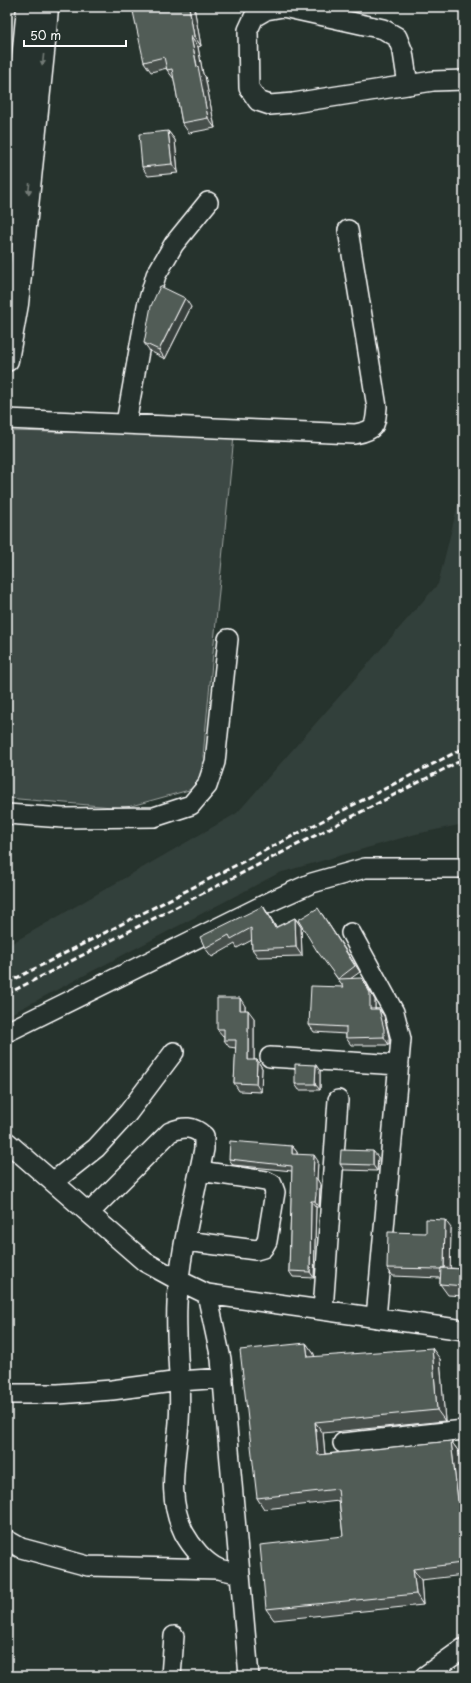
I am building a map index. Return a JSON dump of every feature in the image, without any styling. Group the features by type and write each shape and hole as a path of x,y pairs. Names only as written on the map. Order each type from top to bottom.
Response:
{"highway":[{"path":"7,226 28,7"},
{"path":"7,360 17,304 47,7"}],"street":[{"path":"408,85 403,52 397,37 383,29 283,7 266,10 254,17 248,30 250,88 258,101 270,105 293,103 408,85 433,81 464,80"},
{"path":"126,423 147,306 156,275 174,244 208,202"},
{"path":"7,419 355,434 369,431 376,423 377,407 348,230"},
{"path":"7,814 63,818 154,817 191,805 206,786 215,762 228,639"},
{"path":"7,1032 276,899 312,883 365,868 464,868"},
{"path":"351,933 394,1012 401,1039 376,1318"},
{"path":"53,1182 96,1148 128,1113 174,1052"},
{"path":"270,1057 399,1065"},
{"path":"323,1310 338,1100"},
{"path":"89,1213 170,1132 181,1128 197,1129 204,1136 204,1149 178,1280 176,1306 180,1381 179,1422 172,1481 175,1506 184,1533 201,1556 219,1569"},
{"path":"7,1142 145,1262 207,1294 464,1330"},
{"path":"186,1241 256,1250 264,1248 267,1241 275,1192 272,1184 266,1181 200,1171"},
{"path":"207,1294 221,1359 249,1676"},
{"path":"7,1394 58,1394 112,1390 180,1381 223,1378"},
{"path":"343,1443 464,1430"},
{"path":"7,1540 21,1548 88,1566 219,1569 240,1574"},
{"path":"170,1676 174,1636"},
{"path":"425,1676 464,1648"}],"shaded area":[{"path":"8,431 234,436 200,787 124,808 7,798"},
{"path":"464,480 464,824 416,834 279,873 7,1016 7,946 237,813 438,584"}],"building":[{"path":"132,7 189,7 194,36 191,37 208,118 182,123 172,69 167,70 164,57 144,62"},
{"path":"168,131 172,164 142,167 139,134"},
{"path":"160,286 185,298 159,350 144,343 151,306"},
{"path":"263,906 275,928 295,918 296,947 252,949 251,928 231,939 229,935 205,948 200,937"},
{"path":"318,908 355,966 338,979 317,951 298,920"},
{"path":"362,978 370,993 370,1009 379,1009 384,1029 384,1037 346,1038 346,1027 309,1025 311,986 344,987 338,979"},
{"path":"217,998 240,998 240,1010 248,1010 248,1060 257,1060 256,1084 234,1083 236,1040 224,1040 224,1029 217,1029"},
{"path":"295,1064 316,1065 315,1084 295,1084"},
{"path":"230,1141 292,1146 292,1154 314,1155 313,1177 316,1178 316,1195 315,1201 311,1201 310,1272 289,1271 292,1166 229,1159"},
{"path":"341,1150 373,1151 373,1165 340,1164"},
{"path":"426,1219 445,1220 444,1268 387,1268 388,1232 426,1233"},
{"path":"441,1268 464,1269 464,1286 440,1284"},
{"path":"306,1343 308,1357 432,1348 437,1410 315,1422 318,1455 451,1441 458,1501 462,1501 464,1518 464,1553 461,1554 462,1563 413,1569 416,1594 266,1609 260,1545 343,1536 338,1489 257,1498 240,1350"}],"railway":[{"path":"7,983 464,748"},
{"path":"7,994 464,759"}]}
